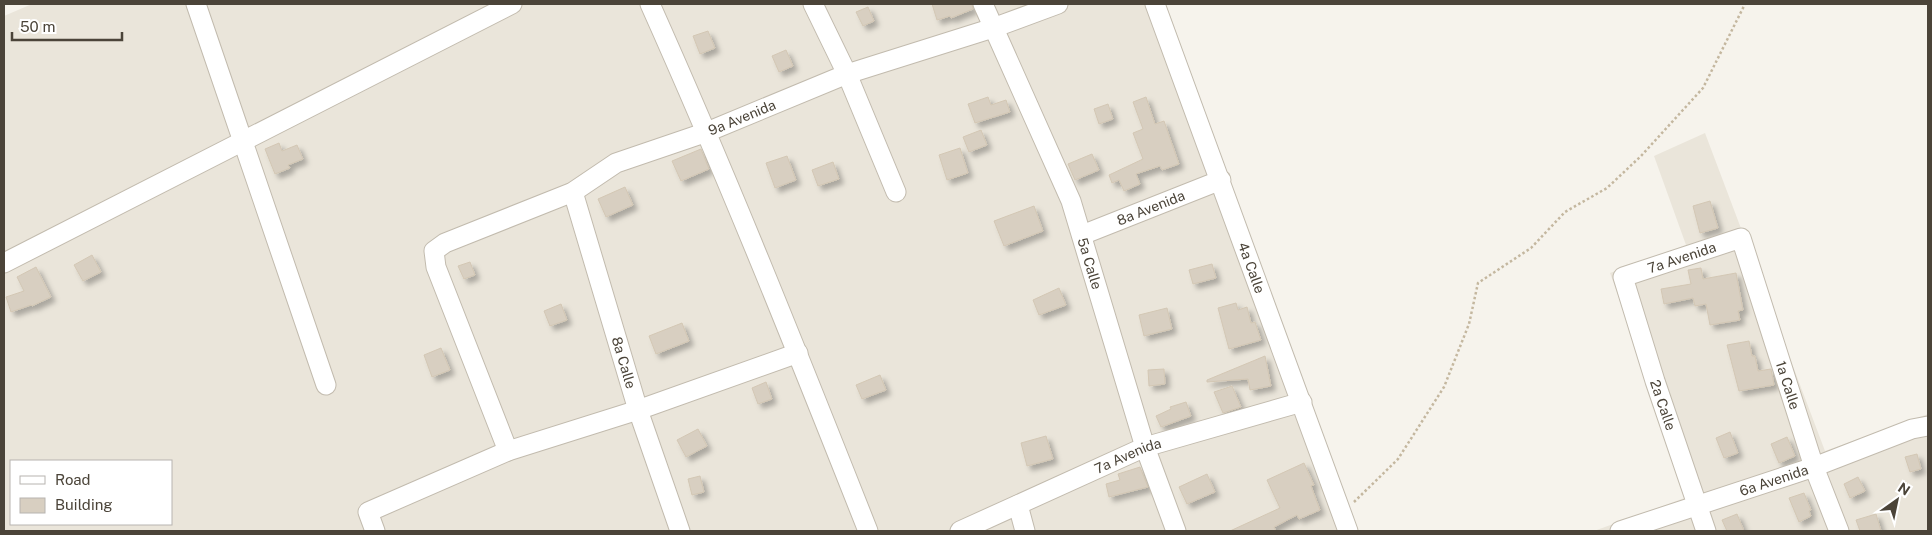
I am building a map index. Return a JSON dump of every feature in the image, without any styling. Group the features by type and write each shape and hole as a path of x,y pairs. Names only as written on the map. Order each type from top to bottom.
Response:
{"street":[{"path":"196,4 326,385"},
{"path":"4,263 512,4"},
{"path":"650,4 707,132 798,353 868,531"},
{"path":"813,4 847,74 896,192"},
{"name":"5a Calle","path":"983,4 1072,201 1145,447 1176,531"},
{"name":"9a Avenida","path":"508,452 436,267 434,251 445,243 573,192 616,163 707,132 847,74 993,28 1058,4"},
{"name":"4a Calle","path":"1155,4 1348,531"},
{"name":"8a Avenida","path":"1082,235 1221,180"},
{"name":"8a Calle","path":"573,192 638,410 680,531"},
{"name":"7a Avenida","path":"1623,277 1741,238"},
{"name":"1a Calle","path":"1741,238 1814,467 1839,531"},
{"name":"2a Calle","path":"1623,277 1655,381 1706,531"},
{"path":"375,531 368,512 508,452 638,410 798,353"},
{"name":"7a Avenida","path":"960,531 1145,447 1302,402"},
{"name":"6a Avenida","path":"1620,531 1814,467 1912,429 1928,426"},
{"path":"1018,505 1026,531"}],"path":[{"path":"1342,513 1398,459 1444,387 1469,324 1478,283 1532,248 1565,212 1607,188 1641,156 1703,88 1744,4"}],"shaded area":[{"path":"32,4 1166,4 1357,531 4,531 4,16"},
{"path":"1705,133 1825,451 1928,414 1928,531 1594,531 1690,496 1610,273 1686,245 1654,156"}],"building":[{"path":"932,4 972,4 973,9 951,18 950,16 937,20"},
{"path":"868,7 874,21 863,26 856,12"},
{"path":"708,31 715,48 700,54 693,36"},
{"path":"786,50 793,66 779,72 772,56"},
{"path":"988,97 991,105 1006,100 1010,112 975,123 968,104"},
{"path":"1146,97 1155,124 1164,121 1179,164 1162,170 1160,166 1136,174 1140,184 1124,191 1119,180 1112,183 1109,175 1143,159 1133,133 1143,129 1133,102"},
{"path":"1108,104 1113,119 1099,124 1094,109"},
{"path":"981,130 987,145 969,152 963,137"},
{"path":"279,143 282,151 297,145 303,159 288,165 290,168 275,174 265,149"},
{"path":"960,148 968,173 947,180 939,155"},
{"path":"701,149 709,169 681,181 672,161"},
{"path":"1092,154 1099,170 1075,180 1068,164"},
{"path":"787,156 796,180 775,188 766,163"},
{"path":"833,162 839,179 818,186 812,170"},
{"path":"625,187 633,205 606,217 598,199"},
{"path":"1710,201 1718,228 1700,233 1693,206"},
{"path":"1034,206 1043,231 1004,246 994,221"},
{"path":"92,255 101,272 83,281 74,265"},
{"path":"470,262 475,275 464,279 458,266"},
{"path":"1212,264 1216,278 1193,284 1189,270"},
{"path":"36,267 51,297 32,306 11,312 6,297 24,291 17,277"},
{"path":"1701,268 1703,279 1736,273 1743,310 1738,311 1740,320 1710,325 1706,304 1695,306 1693,298 1664,304 1661,289 1691,284 1688,270"},
{"path":"1059,288 1066,305 1039,315 1033,300"},
{"path":"1236,303 1238,310 1247,307 1251,323 1255,322 1261,340 1229,349 1218,308"},
{"path":"561,304 567,320 550,326 544,311"},
{"path":"1167,308 1172,329 1144,336 1139,315"},
{"path":"682,323 689,341 656,354 649,336"},
{"path":"1749,341 1758,371 1771,369 1774,385 1739,391 1727,345"},
{"path":"441,348 450,370 432,377 424,355"},
{"path":"1265,356 1271,386 1250,390 1248,379 1207,382 1207,380"},
{"path":"1164,369 1165,384 1149,386 1148,370"},
{"path":"880,375 886,390 862,399 856,385"},
{"path":"766,382 772,399 758,404 752,388"},
{"path":"1232,386 1241,407 1223,413 1214,392"},
{"path":"1186,402 1191,416 1161,427 1156,416 1171,409 1170,407"},
{"path":"698,429 707,446 686,457 677,440"},
{"path":"1730,432 1738,453 1724,458 1716,438"},
{"path":"1046,436 1053,459 1027,466 1021,443"},
{"path":"1787,437 1795,456 1779,463 1771,444"},
{"path":"1917,454 1921,469 1910,472 1905,457"},
{"path":"1304,463 1314,485 1311,486 1320,510 1299,519 1297,515 1274,527 1276,531 1230,531 1280,508 1267,480"},
{"path":"1140,467 1148,487 1109,497 1106,484 1120,480 1118,474"},
{"path":"1207,474 1215,492 1187,504 1179,487"},
{"path":"700,476 704,492 692,495 688,479"},
{"path":"1858,477 1865,491 1850,498 1844,484"},
{"path":"1804,493 1811,510 1809,511 1811,516 1799,522 1789,498"},
{"path":"1737,514 1744,531 1727,531 1722,520"},
{"path":"1876,514 1881,531 1860,531 1856,520"}]}
